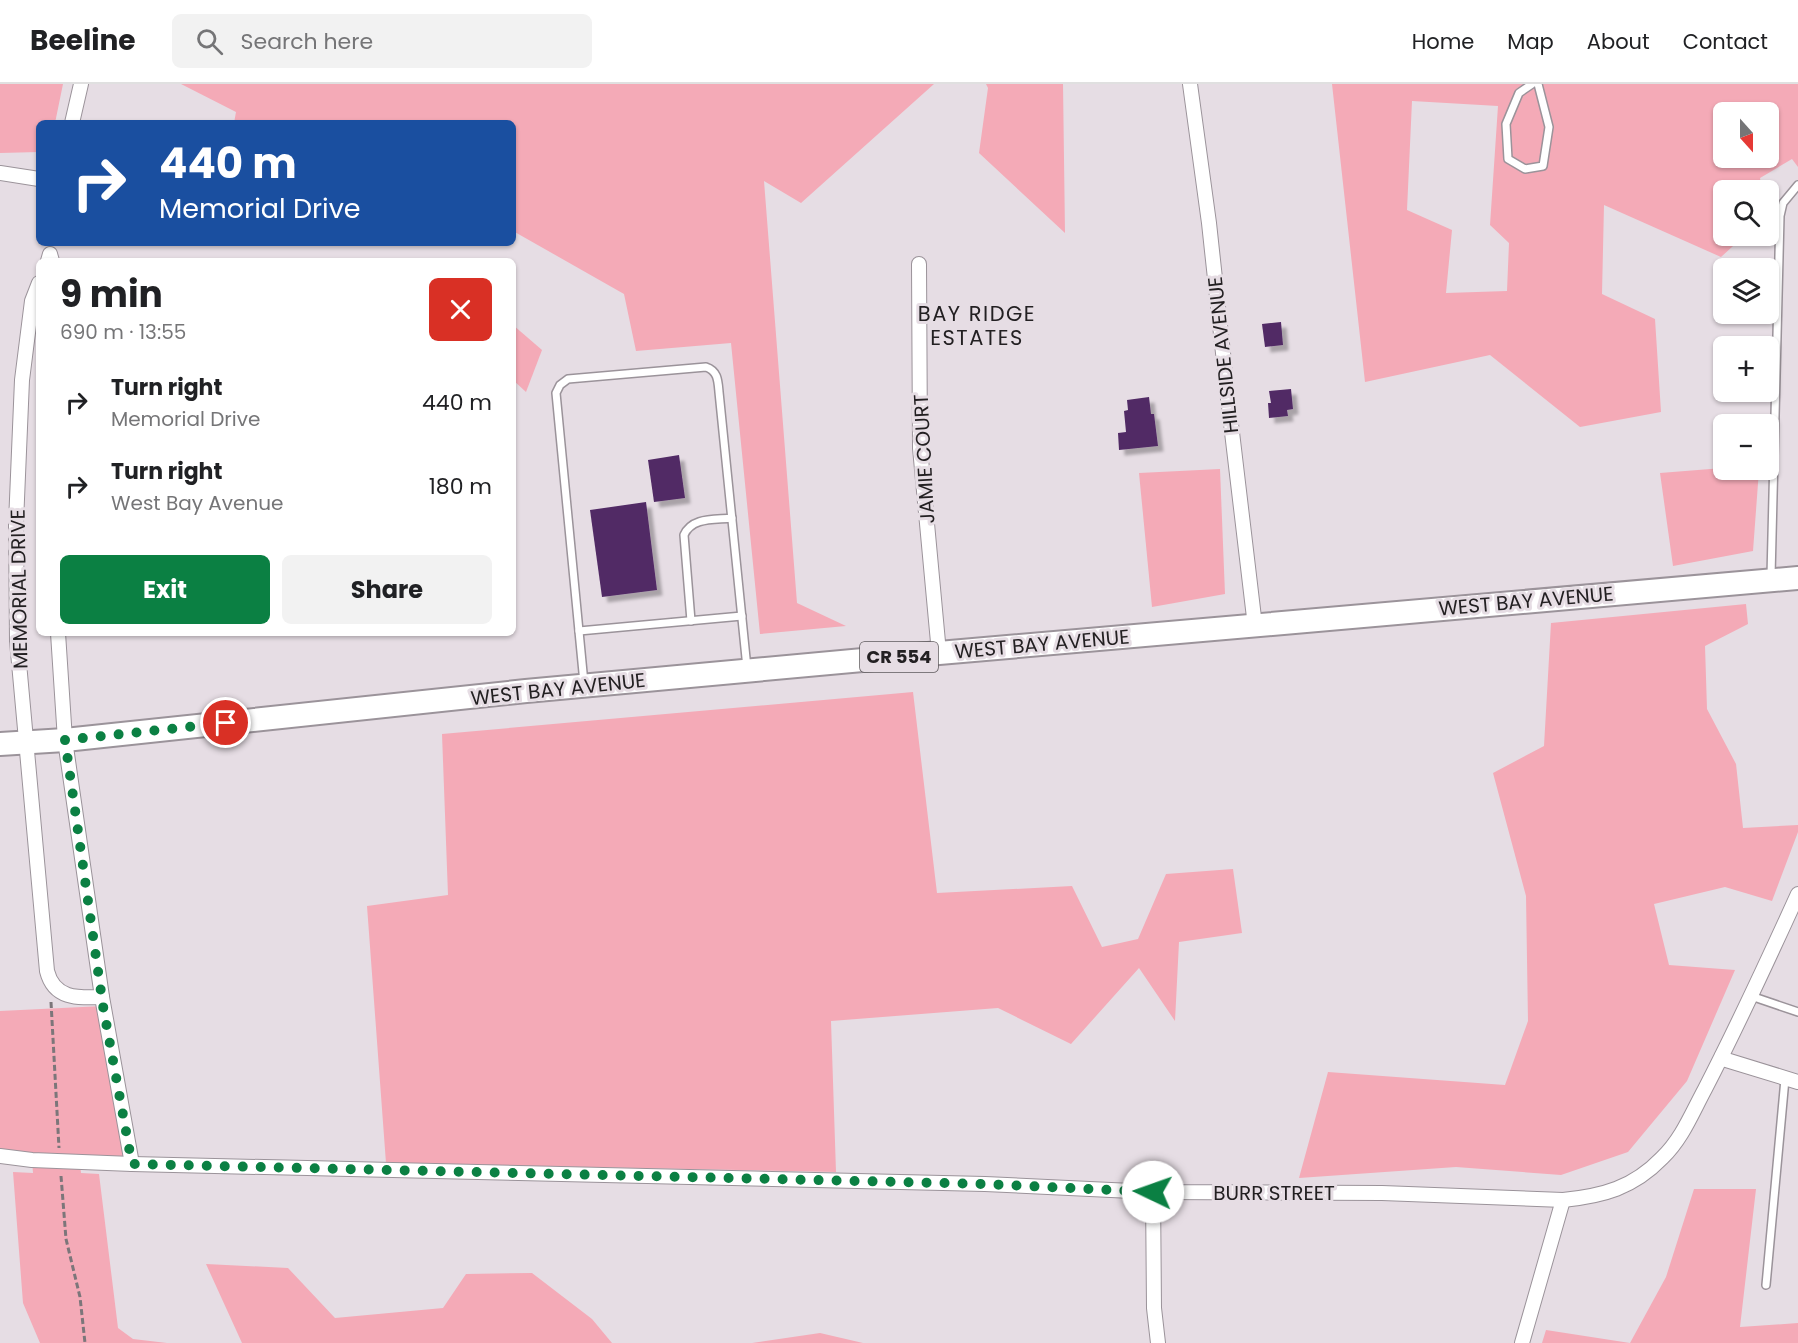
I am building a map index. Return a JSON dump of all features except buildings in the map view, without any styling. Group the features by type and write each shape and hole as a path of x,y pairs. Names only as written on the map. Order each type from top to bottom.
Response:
{"main road":[{"name":"WEST BAY AVENUE","path":"0,744 65,740 747,670 1798,578"}],"street":[{"path":"73,120 81,84"},
{"name":"HILLSIDE AVENUE","path":"1190,84 1209,223 1255,626"},
{"path":"0,173 36,179"},
{"name":"JAMIE COURT","path":"919,264 920,448 939,653"},
{"name":"MEMORIAL DRIVE","path":"36,291 32,302 33,338 22,380 16,523 16,641 49,979"},
{"name":"MEMORIAL DRIVE","path":"58,636 65,740 102,997 132,1164"},
{"name":"BURR STREET","path":"0,1156 94,1163 985,1184 1153,1192 1382,1193 1563,1200 1593,1197 1620,1188 1638,1178 1661,1160 1678,1140 1722,1056 1798,894"},
{"path":"49,979 64,994 79,998 102,997"},
{"path":"1722,1056 1723,1059 1792,1081"},
{"path":"1153,1192 1154,1308 1158,1343"},
{"path":"1522,1343 1563,1200"}],"lane":[{"path":"1532,84 1519,93 1506,124 1508,159 1525,170 1543,166 1548,136 1549,127 1538,84"},
{"path":"1771,579 1780,216 1783,203 1798,185"},
{"path":"584,686 556,393 560,385 568,379 604,375 706,367 712,369 718,379 747,670"},
{"path":"691,621 684,535 687,528 695,523 732,518"},
{"path":"579,631 741,616"},
{"path":"1751,996 1798,1012"},
{"path":"1766,1285 1792,1081"}],"path":[{"path":"49,979 59,1150"},
{"path":"61,1173 66,1239 80,1297 85,1343"}],"shaded area":[{"path":"0,84 63,84 56,120 36,120 36,152 0,153"},
{"path":"181,84 934,84 801,203 764,181 797,603 846,626 760,634 731,343 636,351 624,294 516,233 516,120 235,120 236,112"},
{"path":"986,84 1063,84 1065,233 979,153 988,88"},
{"path":"1332,84 1798,84 1798,167 1792,159 1779,167 1779,102 1713,102 1713,168 1777,168 1760,178 1760,180 1713,180 1713,246 1733,246 1721,257 1604,205 1602,294 1655,319 1661,412 1580,427 1490,355 1365,382","holes":["1412,101 1498,106 1490,225 1509,243 1507,291 1446,293 1452,230 1407,210"]},
{"path":"516,328 542,350 526,392 516,383"},
{"path":"1220,469 1225,594 1152,607 1139,473"},
{"path":"1713,469 1713,480 1758,480 1753,551 1673,566 1660,473"},
{"path":"1746,604 1748,624 1705,646 1707,709 1736,764 1743,828 1798,825 1798,832 1772,901 1725,887 1654,904 1669,965 1735,970 1687,1081 1628,1152 1561,1175 1456,1167 1299,1178 1328,1072 1505,1085 1528,1021 1526,896 1493,773 1544,746 1551,623"},
{"path":"913,692 937,893 1072,886 1102,947 1138,939 1166,874 1233,869 1242,933 1179,942 1175,1021 1139,968 1071,1044 998,1008 831,1021 836,1172 386,1163 367,906 448,895 442,734"},
{"path":"103,1006 132,1164 80,1163 81,1173 99,1174 118,1328 133,1339 167,1343 40,1343 23,1303 13,1172 33,1173 32,1160 0,1156 0,1011"},
{"path":"1694,1189 1756,1189 1740,1327 1798,1323 1798,1343 1630,1343 1666,1277"},
{"path":"206,1264 288,1268 335,1318 443,1308 466,1274 532,1273 592,1319 612,1343 242,1343"},
{"path":"1546,1330 1630,1343 1542,1343"},
{"path":"820,1333 863,1343 752,1343"}],"district":[{"name":"BAY RIDGE ESTATES","path":"977,326"}],"route":[{"path":"226,723 65,740 103,1006 132,1164 985,1184 1153,1192"}]}
